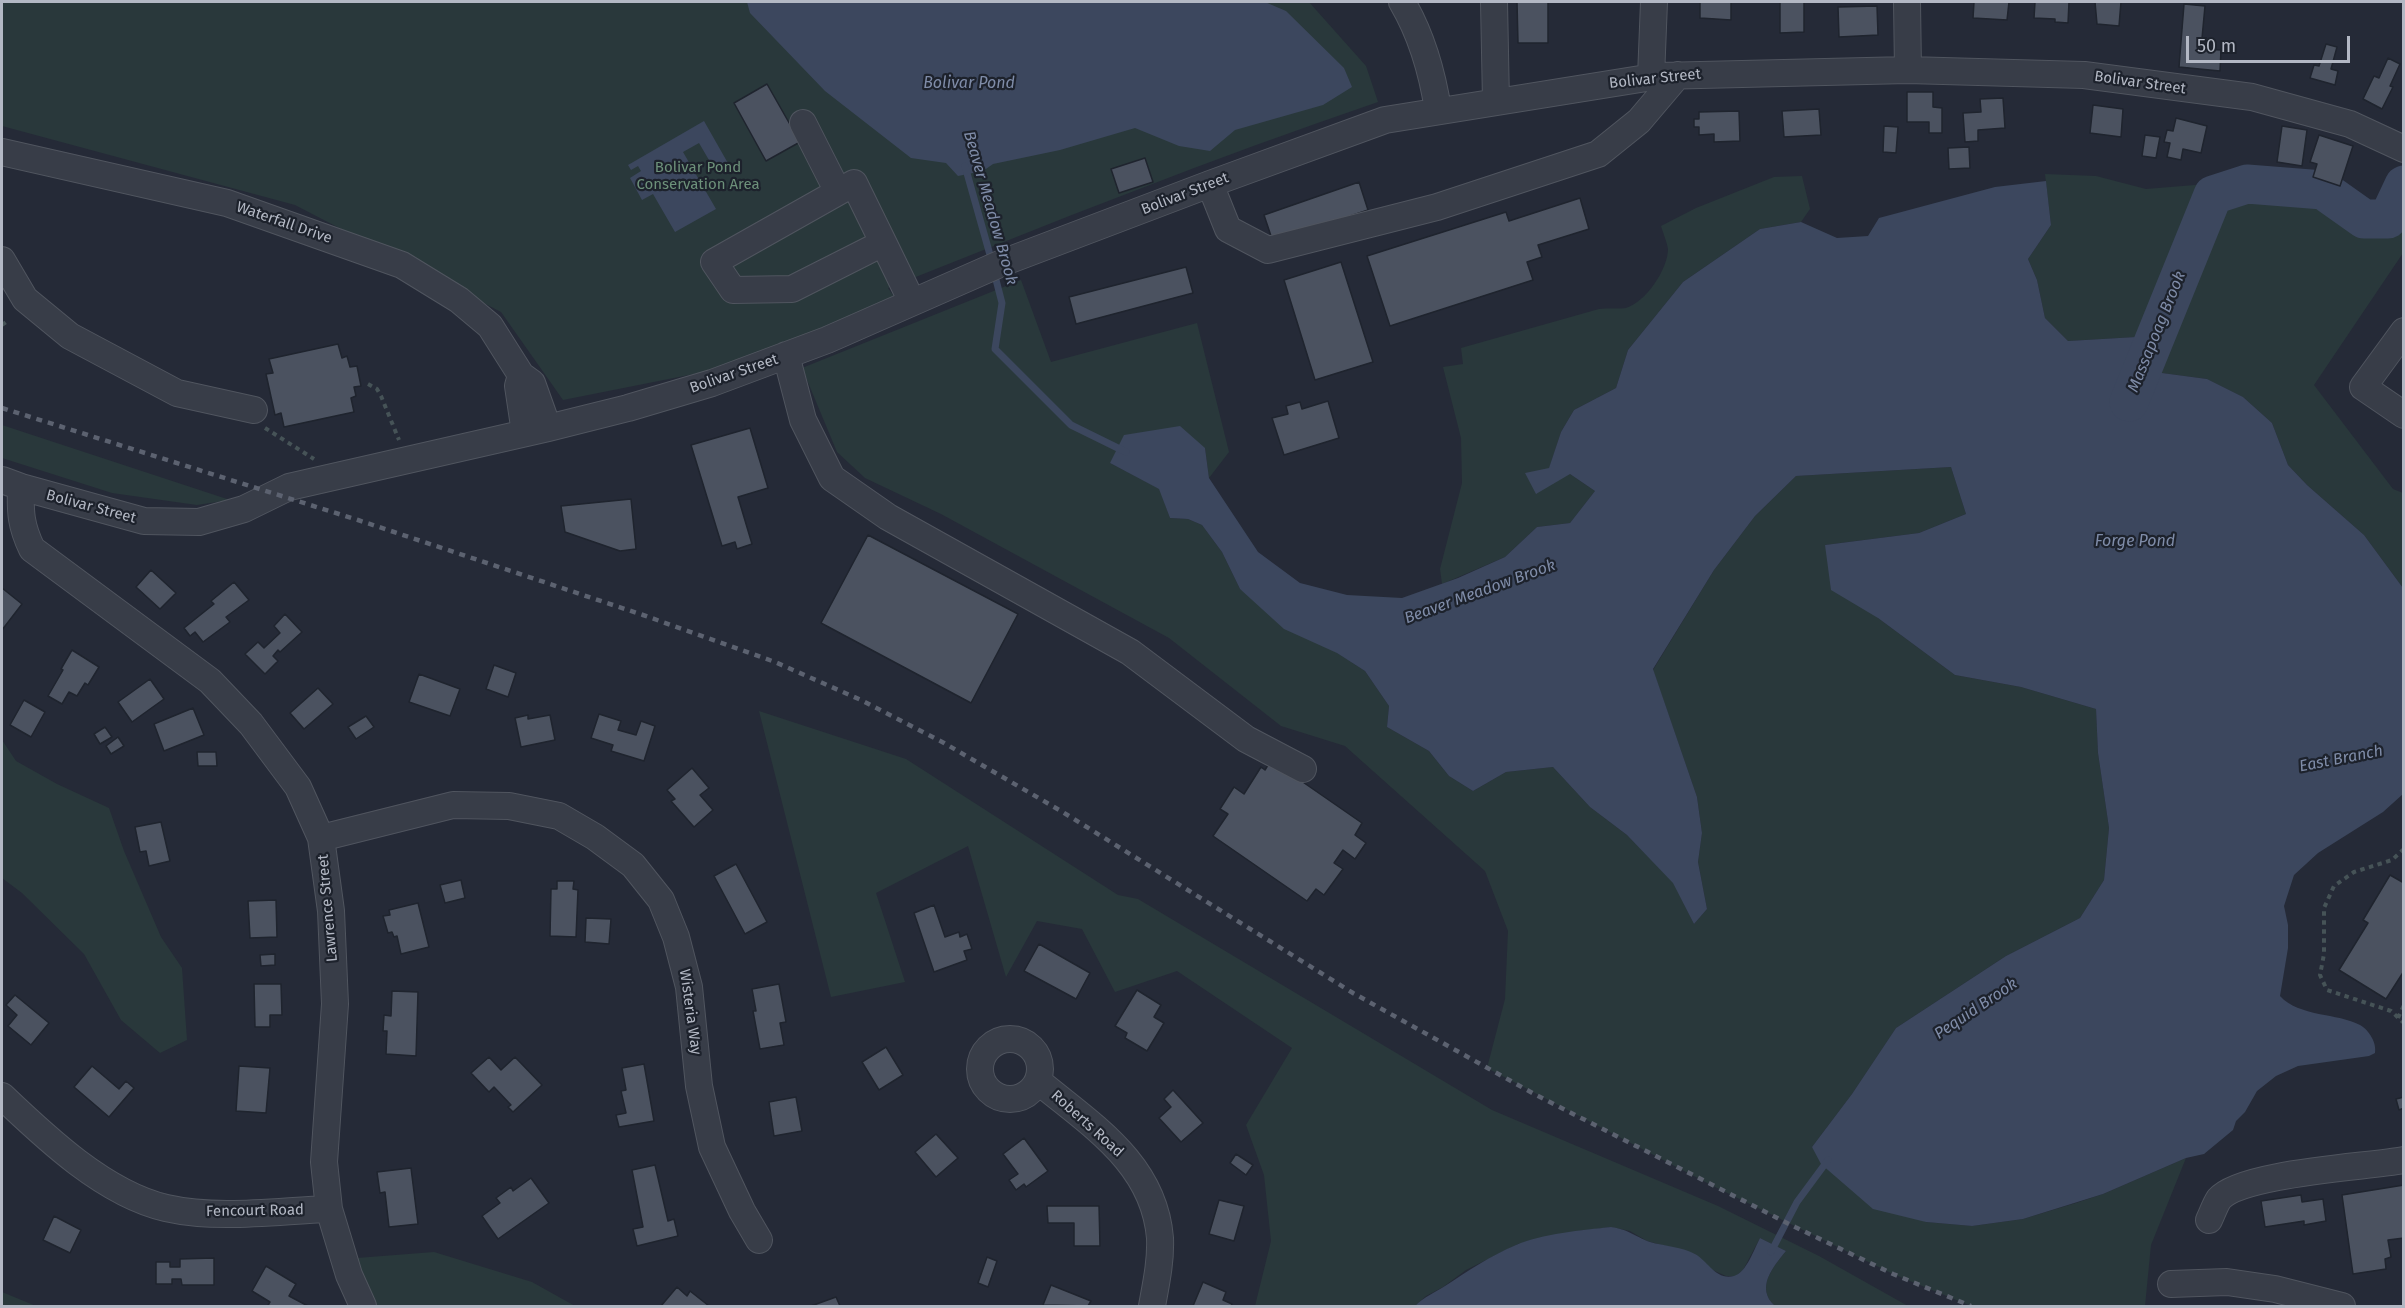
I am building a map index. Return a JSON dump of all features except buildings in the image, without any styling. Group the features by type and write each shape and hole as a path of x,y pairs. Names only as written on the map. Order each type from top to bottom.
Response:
{"street":[{"path":"1402,2 1416,26 1431,69 1438,110"},
{"path":"1494,2 1496,102"},
{"path":"1651,77 1654,2"},
{"path":"1907,2 1908,70"},
{"name":"Bolivar Street","path":"11,484 144,521 199,522 244,508 289,487 628,408 712,383 786,355 994,267 1385,120 1651,77 1908,70 2084,75 2252,97 2350,124 2403,149"},
{"path":"1210,184 1228,229 1268,250 1280,248 1437,207 1598,154 1639,121 1678,75"},
{"path":"803,123 838,192"},
{"name":"Waterfall Drive","path":"2,152 227,203 402,265 459,300 490,326 521,375 532,383 536,430"},
{"path":"883,243 792,289 733,290 714,262 854,183 912,302"},
{"path":"2,260 25,299 70,336 177,393 256,416"},
{"path":"2403,331 2363,387 2403,415"},
{"path":"786,355 803,420 832,478 888,518 1130,652 1246,739 1303,769"},
{"name":"Lawrence Street","path":"11,484 23,530 32,549 210,681 251,724 298,787 321,838 331,911 335,1004 324,1162 329,1209 349,1275 363,1306"},
{"name":"Wisteria Way","path":"321,838 453,805 509,806 559,816 595,837 633,865 661,900 676,937 689,987 699,1086 712,1147 742,1211 759,1240"},
{"name":"Roberts Road","path":"1038,1081 1118,1147 1142,1178 1155,1205 1160,1238 1160,1261 1152,1306"},
{"name":"Fencourt Road","path":"2,1096 54,1145 118,1189 165,1208 214,1214 329,1209"},
{"path":"2209,1220 2219,1199 2239,1186 2265,1178 2403,1161"},
{"path":"2171,1284 2227,1282 2273,1298 2342,1306"}],"path":[{"path":"368,384 381,396 403,449"},
{"path":"256,416 271,433 307,453 320,466"},
{"path":"2403,849 2392,860 2354,872 2334,886 2324,908 2324,954 2320,975 2327,990 2391,1011 2403,1023"},
{"path":"2398,1018 2403,1005"}],"green space":[{"name":"Bolivar Pond Conservation Area","path":"2,2 1309,2 1366,66 1378,102 1193,168 888,288 897,301 704,372 563,400 501,312 295,205 2,126"},
{"path":"2399,168 2403,171 2403,253 2314,385 2393,489 2403,493 2403,588 2364,535 2307,485 2288,465 2272,423 2243,397 2207,379 2162,373 2136,337 2068,341 2045,318 2037,280 2028,259 2051,225 2045,174 2096,176 2146,189 2219,183 2264,175 2343,191 2383,210"},
{"path":"1802,176 1810,209 1801,222 1760,229 1683,282 1628,350 1616,388 1574,410 1561,432 1549,469 1570,474 1595,491 1570,523 1537,527 1505,557 1442,584 1440,569 1462,483 1461,438 1443,367 1463,364 1461,348 1599,309 1626,308 1634,305 1648,292 1664,266 1668,249 1661,226 1696,208 1774,177"},
{"path":"1021,280 1051,362 1197,323 1229,452 1209,478 1205,448 1110,463 1160,489 1170,518 1188,519 1202,525 1222,552 1240,589 1365,671 1389,706 1387,727 1429,751 1449,776 1473,791 1506,772 1553,767 1590,807 1627,835 1674,883 1694,924 1707,909 1698,862 1702,833 1697,797 1653,670 1714,570 1755,516 1796,476 1951,467 1966,514 1919,533 1825,545 1878,618 1955,675 2021,687 2096,709 2098,753 2109,828 2104,880 2080,918 2006,956 1896,1028 1852,1094 1812,1147 1926,1222 1972,1226 2023,1219 2079,1202 2186,1158 2151,1245 2145,1306 1971,1306 1893,1274 1713,1186 1487,1068 1505,999 1508,931 1485,871 1345,746 1281,726 1169,638 941,514 865,478 837,452 802,368"},
{"path":"2,425 230,500 197,505 112,493 2,458"},
{"path":"759,711 906,759 1118,895 1138,899 1492,1110 1718,1206 1819,1256 1908,1306 1775,1306 1766,1292 1766,1285 1776,1264 1786,1251 1760,1238 1743,1270 1736,1276 1726,1276 1708,1268 1695,1254 1647,1241 1630,1231 1611,1227 1579,1231 1518,1244 1466,1270 1426,1296 1415,1306 1255,1306 1271,1241 1264,1175 1246,1125 1292,1048 1177,971 1115,992 1082,929 1037,921 1006,977 968,846 876,893 905,982 831,997"},
{"path":"2,740 16,761 57,784 109,808 124,851 161,937 182,968 187,1040 160,1053 121,1020 84,954 22,893 2,878"},
{"path":"434,1252 532,1282 575,1306 363,1306 344,1259"},
{"path":"2,1292 36,1306 2,1306"}],"water":[{"name":"Bolivar Pond","path":"747,2 1265,2 1286,11 1344,68 1352,87 1323,105 1235,130 1210,151 1179,146 1135,128 1060,150 993,164 983,171 958,176 946,163 911,158 825,91 750,13"},
{"path":"704,121 729,165 716,172 699,143 683,152 716,209 675,232 653,194 642,200 630,178 641,171 638,166 631,170 628,165"},
{"name":"Forge Pond","path":"2046,181 2051,225 2028,259 2037,280 2045,318 2068,341 2136,337 2162,373 2207,379 2243,397 2272,423 2288,465 2307,485 2364,535 2403,588 2403,794 2383,812 2318,853 2294,875 2284,906 2288,925 2288,948 2280,996 2297,1008 2341,1018 2360,1025 2372,1037 2375,1053 2369,1056 2298,1066 2276,1076 2257,1091 2245,1112 2236,1121 2233,1130 2204,1154 2186,1158 2103,1194 2023,1219 1972,1226 1926,1222 1873,1209 1821,1164 1812,1147 1852,1094 1896,1028 2006,956 2080,918 2104,880 2109,828 2098,753 2096,709 2021,687 1955,675 1878,618 1831,590 1825,545 1919,533 1966,514 1951,467 1796,476 1755,516 1714,570 1653,669 1697,797 1702,833 1698,862 1707,909 1694,924 1673,883 1627,835 1590,807 1553,767 1506,772 1473,791 1449,776 1429,751 1387,727 1389,706 1365,671 1337,653 1284,629 1240,589 1222,552 1202,525 1188,519 1170,518 1159,489 1110,463 1124,435 1180,426 1205,448 1209,478 1258,552 1300,583 1347,595 1402,598 1458,578 1505,557 1537,527 1570,523 1595,491 1570,474 1536,494 1525,473 1549,468 1561,432 1574,410 1616,388 1628,350 1683,282 1760,229 1801,222 1837,238 1868,236 1879,218 1995,187"},
{"path":"1611,1227 1627,1231 1650,1242 1690,1252 1700,1257 1717,1273 1728,1277 1739,1274 1743,1270 1760,1238 1786,1251 1776,1264 1766,1285 1769,1299 1775,1306 1415,1306 1479,1264 1516,1245 1550,1235"}],"waterway":[{"name":"Beaver Meadow Brook","path":"965,166 992,262"},
{"name":"Massapoag Brook","path":"2129,402 2213,195 2247,184 2323,190 2364,219 2388,219 2404,185"},
{"name":"Beaver Meadow Brook","path":"994,272 1002,303 995,349 1071,425 1126,452"},
{"name":"Pequid Brook","path":"1771,1252 1797,1202 1828,1160"}],"railway":[{"path":"2,408 358,520 643,615 775,662 861,700 944,743 1061,811 1353,993 1536,1095 1795,1227 1893,1274 1971,1306"}],"water label":[{"name":"East Branch","path":"2341,759"}]}
